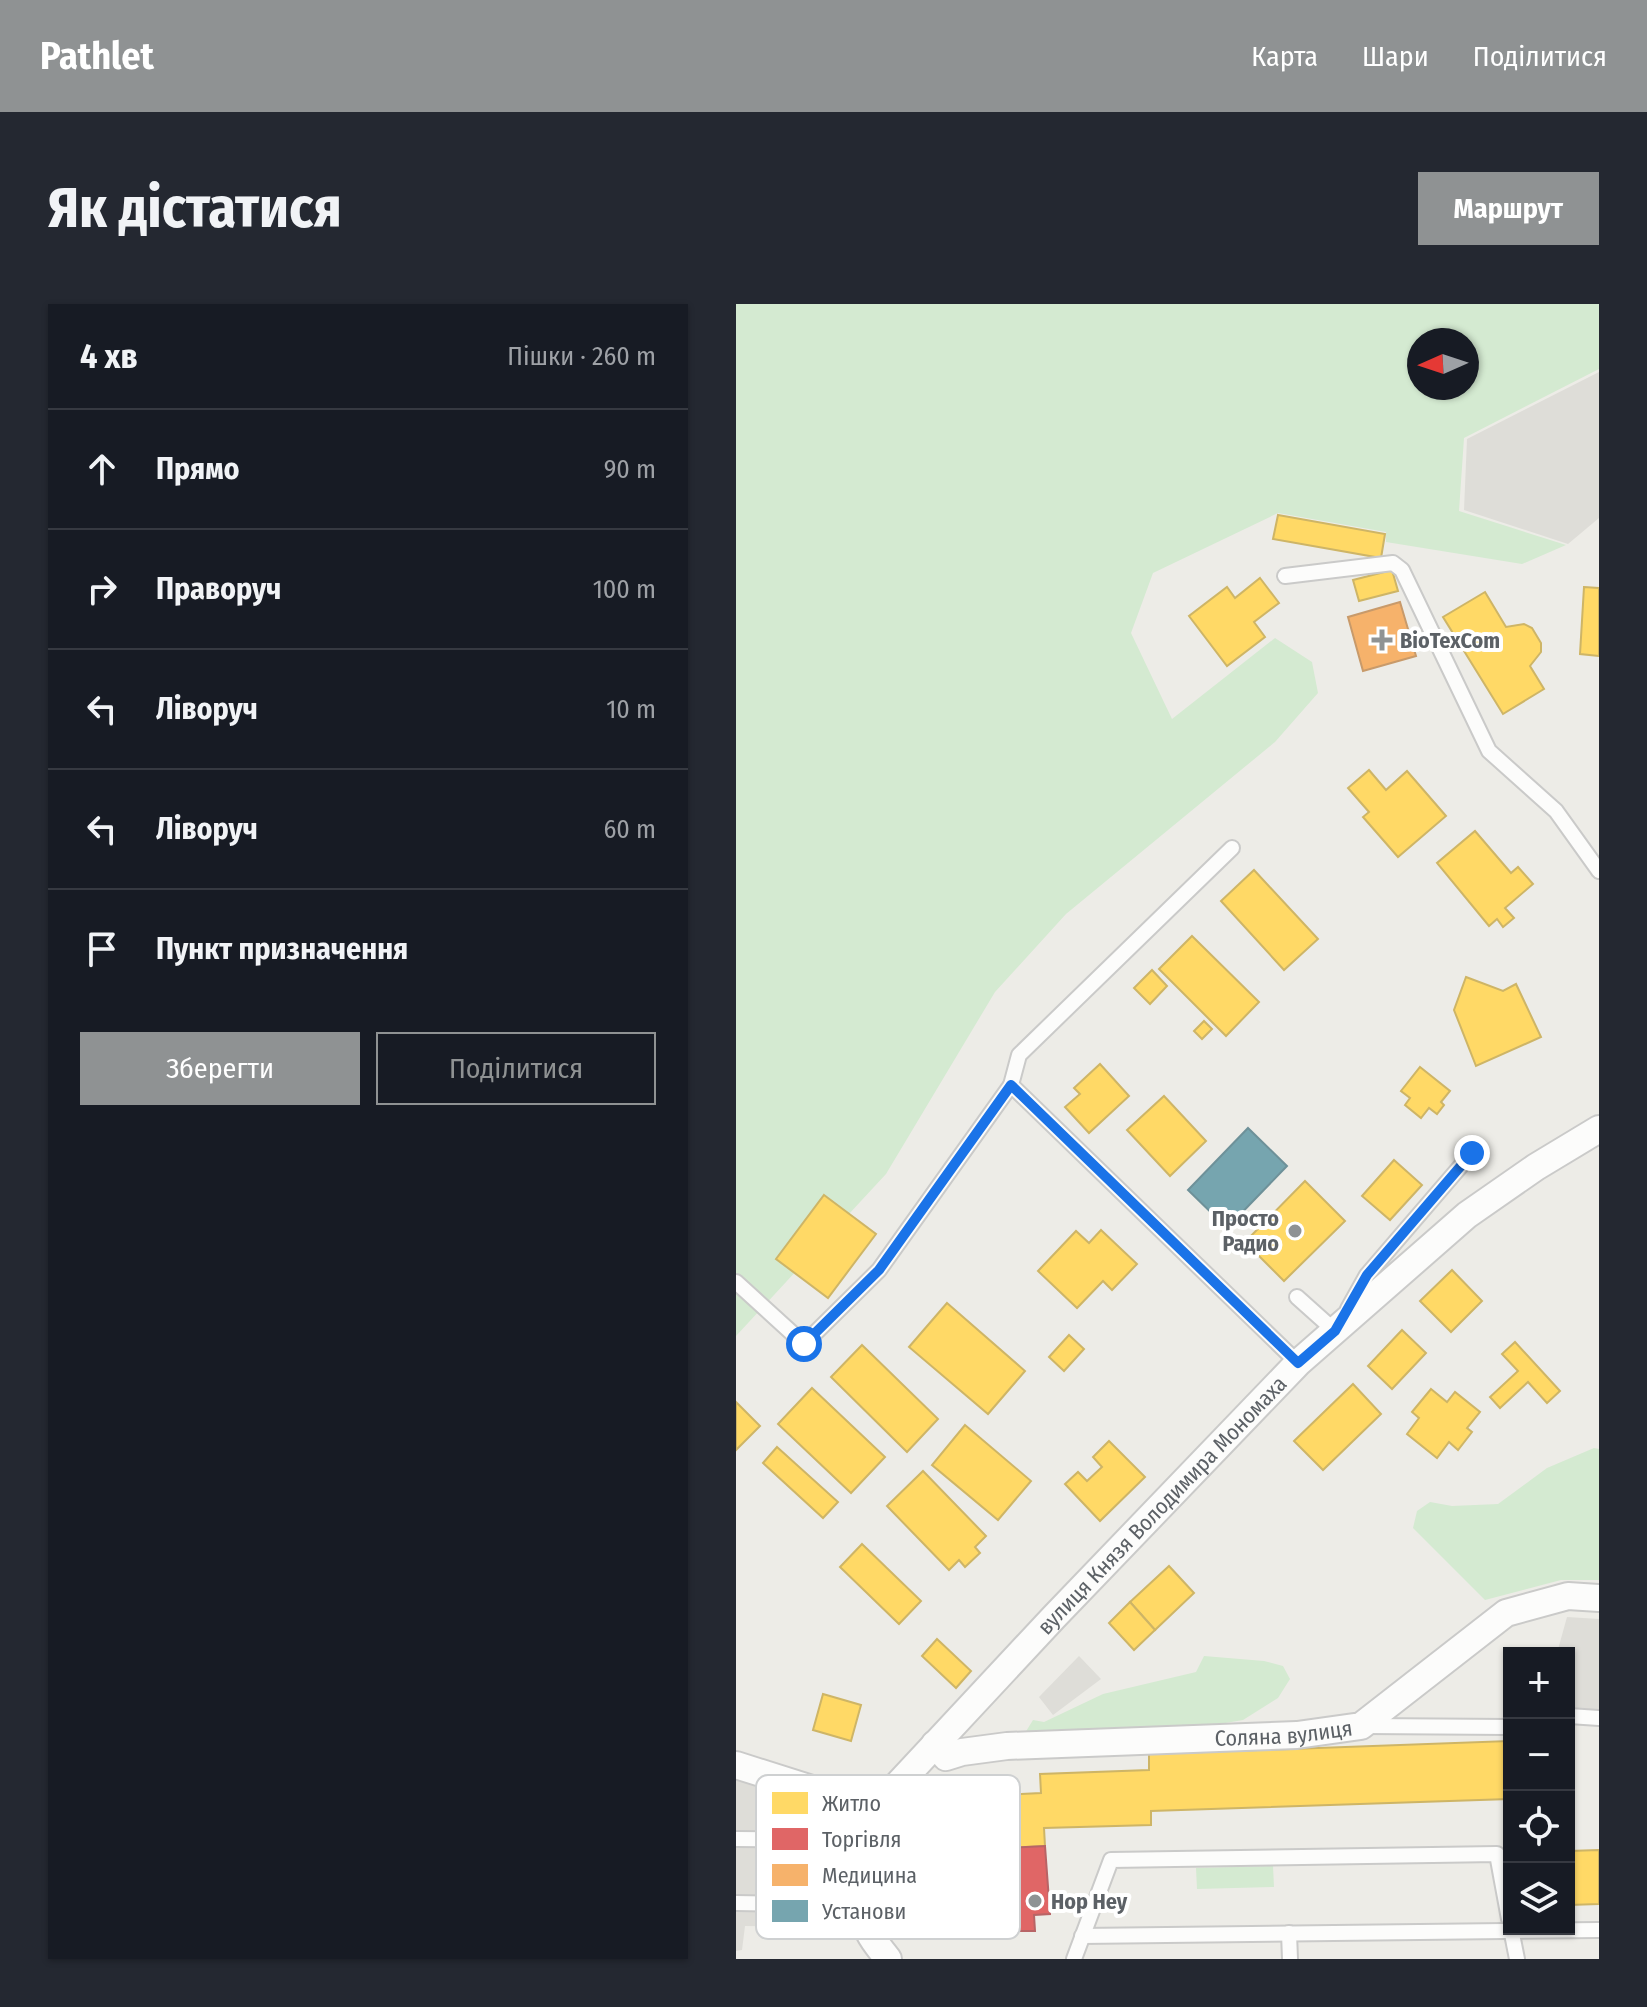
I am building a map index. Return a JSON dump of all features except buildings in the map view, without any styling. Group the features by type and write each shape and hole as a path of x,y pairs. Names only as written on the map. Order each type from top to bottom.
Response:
{"street":[{"name":"вулиця Князя Володимира Мономаха","path":"906,1775 1298,1363 1467,1215 1536,1167 1599,1129"},
{"name":"Соляна вулиця","path":"935,1744 946,1757 1007,1746 1297,1735 1361,1726 1506,1613 1568,1596 1599,1598"},
{"path":"736,1765 768,1775"},
{"name":"вулиця Князя Володимира Мономаха","path":"874,1939 888,1959"}],"lane":[{"path":"1285,576 1393,563 1402,570 1489,751 1556,811 1599,871"},
{"path":"736,1282 804,1344 879,1270 1011,1085 1019,1055 1232,848"},
{"path":"1011,1085 1298,1363"},
{"path":"1297,1297 1335,1331 1367,1275 1472,1153"},
{"path":"1575,1716 1599,1718"},
{"path":"1361,1726 1503,1727"},
{"path":"736,1839 756,1839"},
{"path":"1074,1959 1111,1860 1497,1854 1503,1887"},
{"path":"736,1903 756,1903"},
{"path":"1082,1936 1503,1926"},
{"path":"1575,1929 1599,1930"},
{"path":"1289,1933 1290,1959"},
{"path":"1512,1935 1517,1959"}],"shaded area":[{"path":"1599,372 1599,518 1568,544 1464,510 1467,439"},
{"path":"1567,1617 1599,1619 1599,1727 1575,1717 1575,1647 1559,1647"},
{"path":"1079,1656 1101,1679 1053,1715 1039,1697"},
{"path":"736,1765 768,1775 756,1775 756,1926 745,1926 742,1950 736,1951"}],"green space":[{"path":"736,304 1599,304 1599,369 1464,438 1459,511 1566,545 1522,564 1386,542 1386,532 1278,513 1153,573 1131,633 1172,719 1275,638 1312,662 1318,693 1275,742 1066,914 995,992 886,1174 736,1336"},
{"path":"1594,1448 1599,1449 1599,1580 1561,1580 1485,1600 1413,1528 1417,1511 1430,1502 1452,1506 1498,1504 1547,1468"},
{"path":"1204,1656 1264,1661 1283,1666 1290,1679 1278,1698 1243,1720 1184,1730 1025,1733 1033,1720 1044,1722 1103,1694 1196,1672"},
{"path":"1273,1866 1274,1887 1197,1889 1196,1868"}],"place":[{"name":"BioTexCom","path":"1382,640"},
{"name":"Просто Радио","path":"1295,1231"},
{"name":"Hop Hey","path":"1035,1901"}],"route":[{"path":"804,1344 879,1270 1011,1085 1298,1363 1335,1331 1367,1275 1472,1153"}]}
